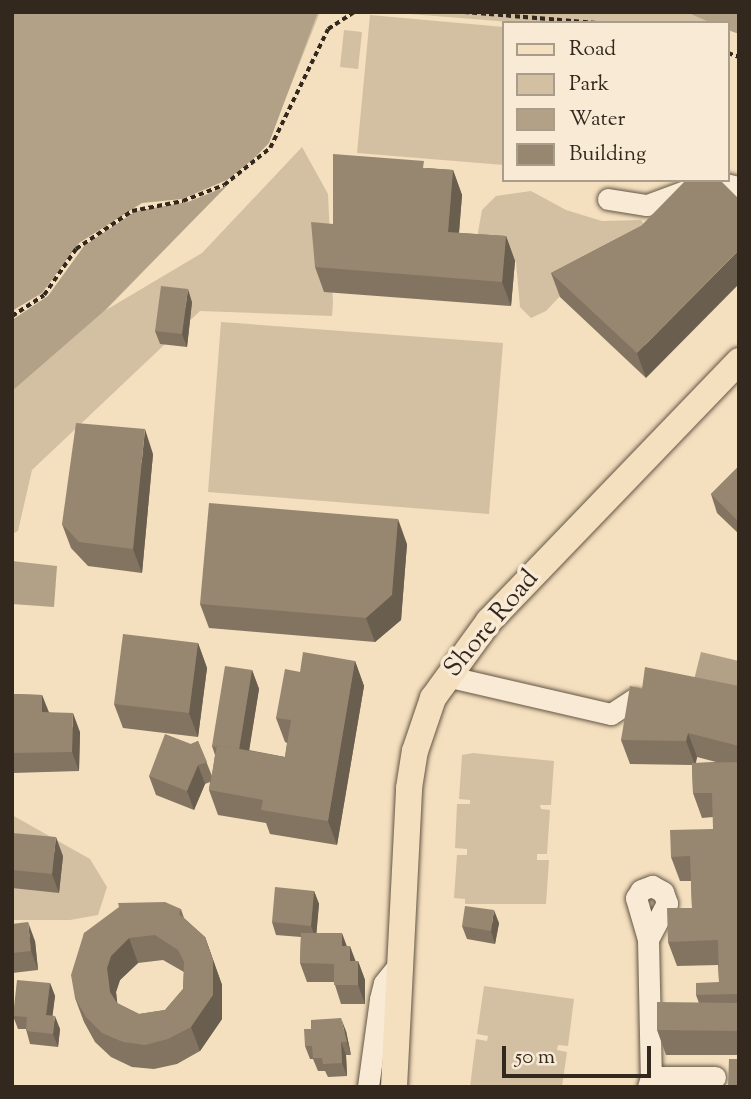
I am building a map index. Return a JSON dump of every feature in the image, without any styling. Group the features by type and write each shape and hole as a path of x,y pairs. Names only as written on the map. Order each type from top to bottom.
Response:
{"main road":[{"name":"Shore Road","path":"394,1087 409,788 424,720 446,676 489,621 739,361"}],"lane":[{"path":"608,199 647,205 709,182"},
{"path":"716,182 739,187"},
{"path":"446,676 611,714 634,699 649,703"},
{"path":"648,939 649,1082 715,1077"},
{"path":"368,1087 384,983 400,963"}],"path":[{"path":"12,316 44,295 76,249 132,211 183,201 224,185 270,148 328,29 354,12"},
{"path":"464,12 573,21"}],"green space":[{"path":"12,12 320,12 268,143 106,310 202,253 302,147 328,194 333,302 332,316 200,311 32,470 18,531 12,534"},
{"path":"385,12 686,12 706,21 503,21"},
{"path":"370,15 503,27 503,165 357,153"},
{"path":"344,30 362,32 358,69 340,67"},
{"path":"531,191 566,210 602,221 641,220 649,232 564,292 546,311 531,318 520,307 516,262 487,253 477,238 482,210 496,196"},
{"path":"221,322 503,343 489,514 208,492"},
{"path":"473,753 554,761 551,805 540,805 541,809 550,810 547,854 537,854 537,860 549,860 546,904 465,904 465,899 454,898 457,855 467,855 467,849 455,848 457,804 470,804 470,800 459,799 462,755"},
{"path":"12,815 90,859 107,887 98,915 70,920 12,920"},
{"path":"484,986 574,999 568,1046 558,1045 557,1050 567,1052 562,1087 470,1087 476,1039 487,1041 488,1036 477,1034"}],"water":[{"path":"12,12 318,12 269,143 103,312 12,391"},
{"path":"686,12 739,12 739,34 730,31 730,21 706,21"},
{"path":"12,561 57,566 54,607 12,604"},
{"path":"701,652 739,661 739,704 691,692"}],"pier":[{"path":"268,147 230,185 188,202 136,211 84,246 48,296 12,320 12,311 42,293 79,243 142,203 182,199 227,180"}],"building":[{"path":"333,154 424,161 423,168 453,170 448,232 506,236 502,282 315,267 311,222 333,224"},
{"path":"684,182 722,182 739,199 739,250 637,353 551,273 641,226"},
{"path":"161,286 188,289 182,334 155,331"},
{"path":"76,423 145,429 133,549 79,542 62,524"},
{"path":"739,466 739,522 711,494"},
{"path":"209,503 398,519 392,595 366,618 200,604"},
{"path":"123,634 198,643 189,713 114,704"},
{"path":"303,652 355,661 328,821 261,810 263,800 209,790 217,745 285,757 291,720 276,718 285,669 300,672"},
{"path":"225,666 252,670 239,749 212,746"},
{"path":"645,667 739,686 739,746 688,733 686,741 621,740 630,686 642,689"},
{"path":"12,694 42,695 42,712 73,713 72,752 12,753"},
{"path":"165,734 191,744 198,741 207,762 198,765 187,791 149,776"},
{"path":"739,762 739,994 696,995 696,983 719,982 718,940 668,942 667,908 692,908 690,856 671,857 670,830 713,829 712,793 693,793 692,763"},
{"path":"12,833 56,837 52,874 12,870"},
{"path":"275,887 314,891 311,926 272,922"},
{"path":"165,902 181,909 179,914 205,937 213,960 213,995 191,1027 168,1039 145,1045 123,1042 102,1033 86,1017 75,998 71,975 84,933 119,907 118,903","holes":["155,935 178,950 184,962 183,989 165,1010 139,1014 117,1003 110,992 107,968 111,956 129,938"]},
{"path":"465,906 494,910 491,931 462,926"},
{"path":"28,922 31,951 12,953 12,924"},
{"path":"301,933 342,933 342,946 350,946 350,961 358,961 358,985 334,985 334,964 300,963"},
{"path":"17,980 50,983 46,1015 55,1016 53,1034 26,1031 27,1017 13,1016"},
{"path":"657,1002 739,1003 739,1031 657,1030"},
{"path":"341,1018 347,1042 341,1042 342,1063 323,1064 322,1058 313,1058 312,1046 305,1046 304,1029 311,1029 311,1020"},
{"path":"729,1059 739,1059 739,1087 728,1087"}]}
